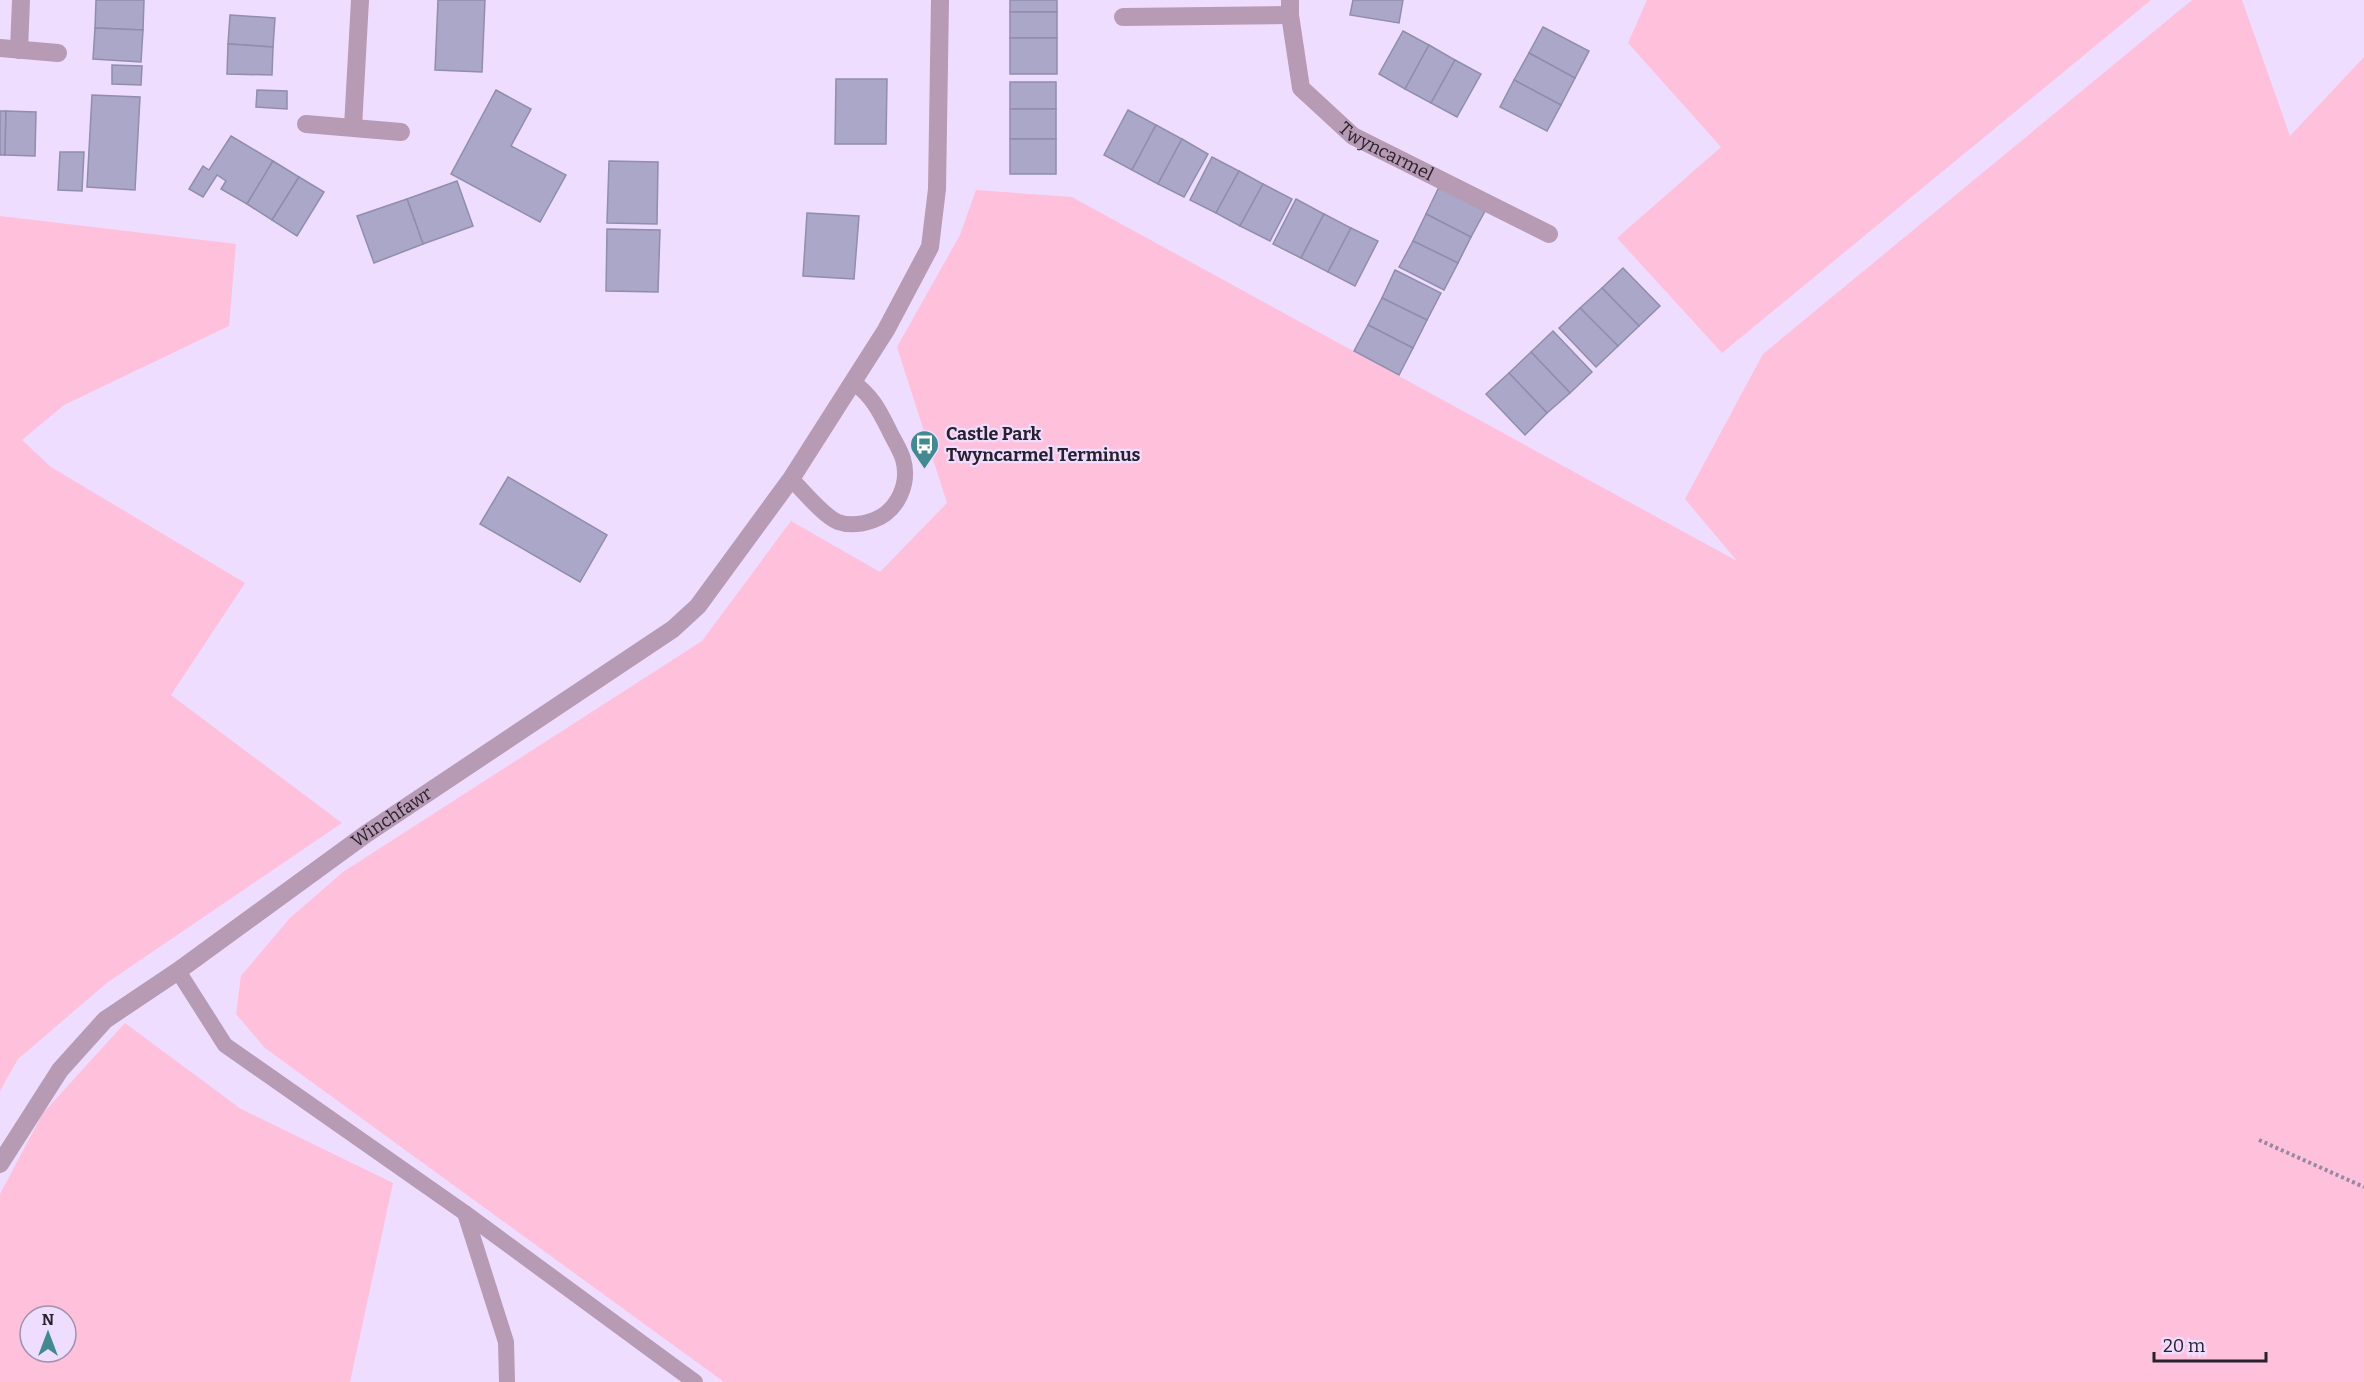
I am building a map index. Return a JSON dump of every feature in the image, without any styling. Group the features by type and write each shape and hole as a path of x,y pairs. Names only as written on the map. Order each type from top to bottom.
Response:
{"street":[{"path":"19,50 21,0"},
{"path":"353,127 360,0"},
{"name":"Winchfawr","path":"0,1164 60,1070 105,1020 178,971 366,834 673,629 698,606 790,478 854,383 886,330 930,247 937,189 940,0"},
{"name":"Twyncarmel","path":"1123,17 1290,8 1301,88 1353,135 1549,234"},
{"path":"0,48 58,53"},
{"path":"306,124 401,132"}],"lane":[{"path":"790,478 837,522 849,524 876,519 889,511 899,499 904,482 903,459 873,399 854,383"},
{"path":"178,971 225,1045 465,1214 695,1382"},
{"path":"465,1214 506,1342 507,1382"}],"path":[{"path":"2259,1140 2364,1187"}],"shaded area":[{"path":"1647,0 2151,0 1722,353 1617,238 1721,147 1628,43"},
{"path":"2192,0 2242,0 2290,136 2364,57 2364,1382 724,1382 265,1048 236,1014 241,976 290,918 343,872 702,641 791,521 880,572 947,503 897,347 960,235 976,190 1072,197 1737,561 1685,499 1763,354"},
{"path":"0,216 236,244 229,326 64,405 22,440 51,467 245,583 171,695 342,823 108,982 18,1059 0,1091"},
{"path":"125,1023 241,1109 393,1183 350,1382 0,1382 0,1194 43,1113"}],"building":[{"path":"96,0 144,0 143,30 95,28"},
{"path":"438,0 485,0 482,72 435,70"},
{"path":"1010,0 1057,0 1057,12 1010,12"},
{"path":"1353,0 1403,0 1399,23 1350,15"},
{"path":"1010,12 1057,12 1057,38 1010,38"},
{"path":"230,15 275,18 273,47 228,44"},
{"path":"1543,27 1589,51 1575,78 1529,53"},
{"path":"95,28 143,30 141,62 93,59"},
{"path":"1403,31 1429,45 1405,89 1379,74"},
{"path":"1010,38 1057,38 1057,74 1010,74"},
{"path":"228,44 273,47 272,75 227,74"},
{"path":"1429,45 1455,60 1431,103 1405,89"},
{"path":"1529,53 1575,78 1561,105 1514,80"},
{"path":"1455,60 1481,74 1457,117 1431,103"},
{"path":"112,65 142,66 141,85 112,84"},
{"path":"836,79 887,79 886,144 835,144"},
{"path":"1514,80 1561,105 1547,131 1500,107"},
{"path":"1010,82 1056,82 1056,109 1010,109"},
{"path":"257,90 287,91 287,109 256,107"},
{"path":"496,90 531,109 511,146 566,175 540,222 451,174"},
{"path":"92,95 140,97 135,190 87,187"},
{"path":"1010,109 1056,109 1056,139 1010,139"},
{"path":"1128,110 1156,125 1132,170 1104,155"},
{"path":"0,111 6,111 5,155 0,155"},
{"path":"6,111 36,112 35,156 5,155"},
{"path":"1156,125 1182,139 1158,184 1132,170"},
{"path":"231,136 273,161 247,204 221,189 226,181 217,175 203,197 189,189 203,166 209,170"},
{"path":"1010,139 1056,139 1056,174 1010,174"},
{"path":"1182,139 1208,154 1184,197 1158,184"},
{"path":"60,152 84,152 82,191 58,190"},
{"path":"1212,157 1239,171 1216,213 1190,200"},
{"path":"273,161 299,177 272,220 247,204"},
{"path":"609,161 658,162 657,224 607,223"},
{"path":"1239,171 1263,184 1240,226 1216,213"},
{"path":"299,177 324,192 297,236 272,220"},
{"path":"457,181 473,226 423,244 407,199"},
{"path":"1263,184 1292,199 1270,241 1240,226"},
{"path":"1439,187 1485,211 1471,237 1426,214"},
{"path":"407,199 423,244 374,263 357,216"},
{"path":"1296,199 1324,214 1301,258 1273,244"},
{"path":"807,213 859,216 854,279 803,276"},
{"path":"1324,214 1351,228 1328,272 1301,258"},
{"path":"1426,214 1471,237 1458,263 1413,241"},
{"path":"1351,228 1378,241 1355,286 1328,272"},
{"path":"607,229 660,230 658,292 606,291"},
{"path":"1413,241 1458,263 1444,290 1399,267"},
{"path":"1623,268 1660,306 1639,326 1602,288"},
{"path":"1395,270 1441,293 1427,320 1382,298"},
{"path":"1602,288 1639,326 1618,346 1580,308"},
{"path":"1382,298 1427,320 1413,348 1368,325"},
{"path":"1580,308 1618,346 1596,367 1559,328"},
{"path":"1368,325 1413,348 1399,375 1354,351"},
{"path":"1553,331 1592,372 1570,393 1531,352"},
{"path":"1531,352 1570,393 1547,413 1509,373"},
{"path":"1509,373 1547,413 1525,435 1486,394"},
{"path":"508,477 607,535 580,582 480,524"}],"place":[{"name":"Castle Park Twyncarmel Terminus","path":"925,470"}]}
